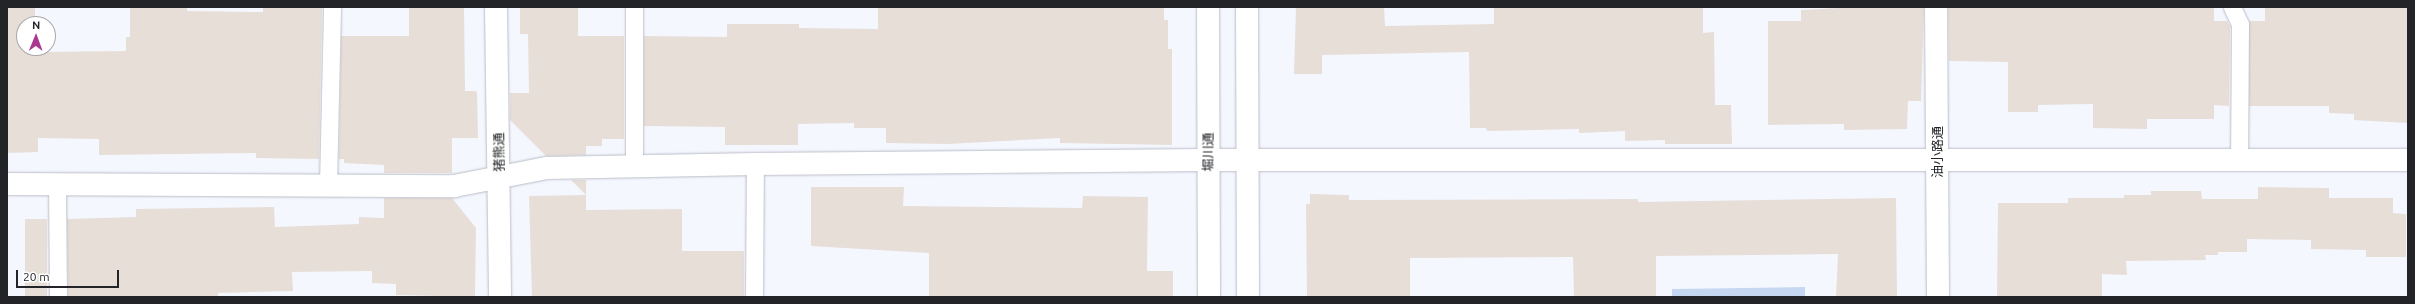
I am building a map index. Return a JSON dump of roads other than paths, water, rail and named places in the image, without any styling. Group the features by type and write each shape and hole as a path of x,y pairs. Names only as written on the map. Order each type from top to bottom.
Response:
{"street":[{"name":"猪熊通","path":"496,7 500,297"},
{"name":"堀川通","path":"1208,7 1207,160 1209,297"},
{"path":"1248,7 1248,297"},
{"name":"油小路通","path":"1936,7 1938,297"},
{"path":"7,184 454,186 547,168 755,164 1207,160 1248,162 2408,160"}],"lane":[{"path":"328,185 332,7"},
{"path":"634,7 634,166"},
{"path":"2232,7 2240,24 2239,161"},
{"path":"754,297 755,164"},
{"path":"57,185 58,297"}],"water":[{"path":"1805,287 1805,297 1672,297 1672,289"}]}
